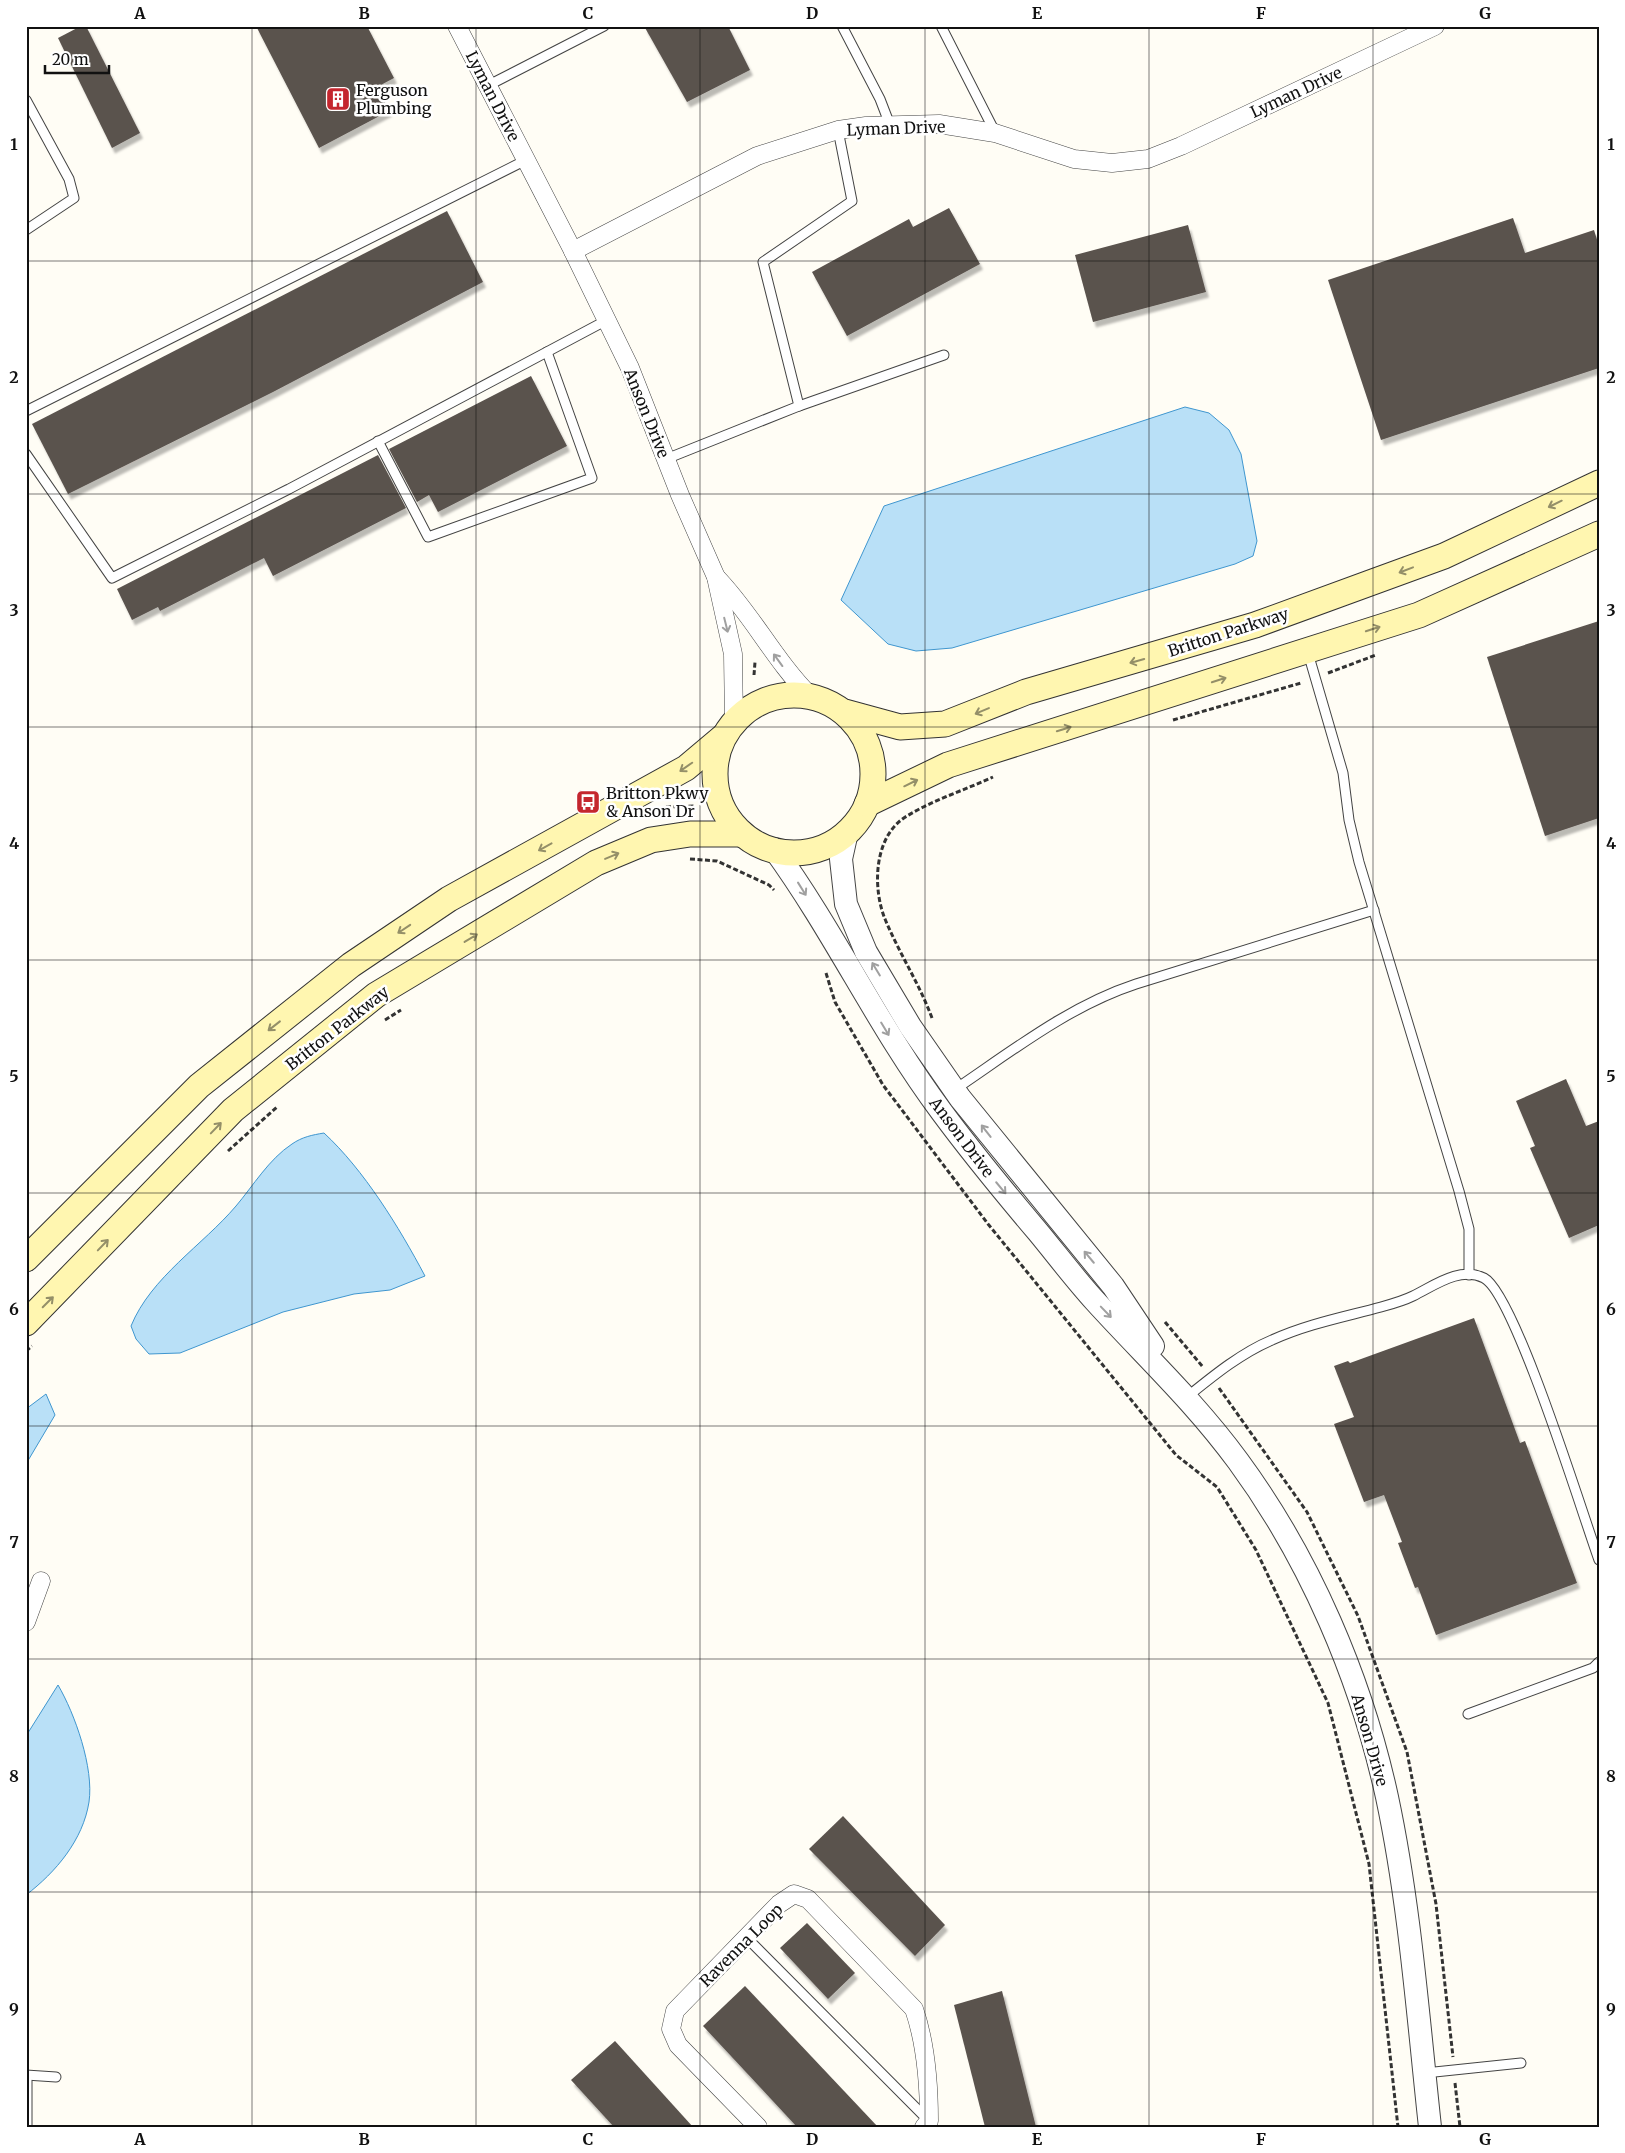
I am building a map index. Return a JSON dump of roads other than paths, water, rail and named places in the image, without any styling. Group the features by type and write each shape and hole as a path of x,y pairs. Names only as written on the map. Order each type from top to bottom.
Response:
{"main road":[{"name":"Britton Parkway","path":"845,712 900,727 945,724 1026,692 1255,625 1444,556 1599,483"},
{"path":"867,804 948,764 1419,615 1599,534"},
{"path":"26,1259 199,1086 352,965 449,899 686,768 756,704 778,696 802,694 824,700 845,712 861,731 871,754 873,780 867,804 854,826 836,842 813,851 788,853 764,847 742,834 726,813 716,788 716,762 729,730"},
{"name":"Britton Parkway","path":"30,1334 233,1110 376,995 596,863 651,840 690,834 742,834"}],"street":[{"name":"Lyman Drive","path":"457,26 573,252 757,156 838,130 890,125 940,124 995,132 1074,159 1112,163 1148,159 1435,26"},
{"name":"Anson Drive","path":"573,252 630,368 716,577 733,654 729,730"},
{"name":"Anson Drive","path":"716,577 737,599 790,676 811,697"},
{"name":"Anson Drive","path":"847,832 841,859 846,904 866,952 910,1026 954,1090 1014,1167 1113,1286 1187,1397 1240,1464 1292,1548 1342,1651 1361,1703 1379,1764 1394,1838 1410,1943 1430,2127"},
{"name":"Anson Drive","path":"774,849 800,886 891,1039 941,1111 1094,1300 1187,1397"},
{"path":"26,1622 41,1581"},
{"name":"Ravenna Loop","path":"758,2127 678,2045 671,2029 676,2011 779,1904 794,1894 808,1898 914,2009 922,2031 929,2125"}],"lane":[{"path":"488,86 604,26"},
{"path":"842,26 880,99 890,125"},
{"path":"941,26 995,132"},
{"path":"26,100 69,179 74,198 26,230"},
{"path":"799,406 763,262 852,202 838,130"},
{"path":"26,411 526,160"},
{"path":"26,454 112,578 607,320"},
{"path":"378,441 428,537 592,478 547,352"},
{"path":"666,459 799,406 944,355"},
{"path":"1308,651 1343,773 1349,820 1374,910 1469,1229 1468,1275"},
{"path":"954,1090 1057,1021 1098,999 1136,984 1374,910"},
{"path":"1187,1397 1212,1377 1270,1340 1288,1333 1395,1303 1449,1277 1468,1275 1484,1278 1496,1289 1509,1310 1540,1390 1599,1560"},
{"path":"1468,1714 1592,1668 1599,1662"},
{"path":"747,1938 929,2125"},
{"path":"1424,2074 1521,2063"},
{"path":"26,2127 27,2075 56,2077"}],"water":[{"path":"1185,407 1209,413 1229,430 1241,454 1257,541 1253,556 1235,564 952,648 916,651 888,644 841,600 884,506"},
{"path":"324,1133 353,1164 380,1200 425,1276 390,1290 354,1294 283,1312 180,1353 149,1354 136,1339 131,1326 151,1292 236,1206 276,1157 300,1140"},
{"path":"46,1394 55,1415 26,1464 26,1409"},
{"path":"58,1685 71,1711 82,1742 89,1773 89,1802 81,1829 66,1854 48,1876 26,1895 26,1736"}],"place":[{"name":"Ferguson Plumbing","path":"338,99"},
{"name":"Britton Pkwy & Anson Dr","path":"588,802"}]}
